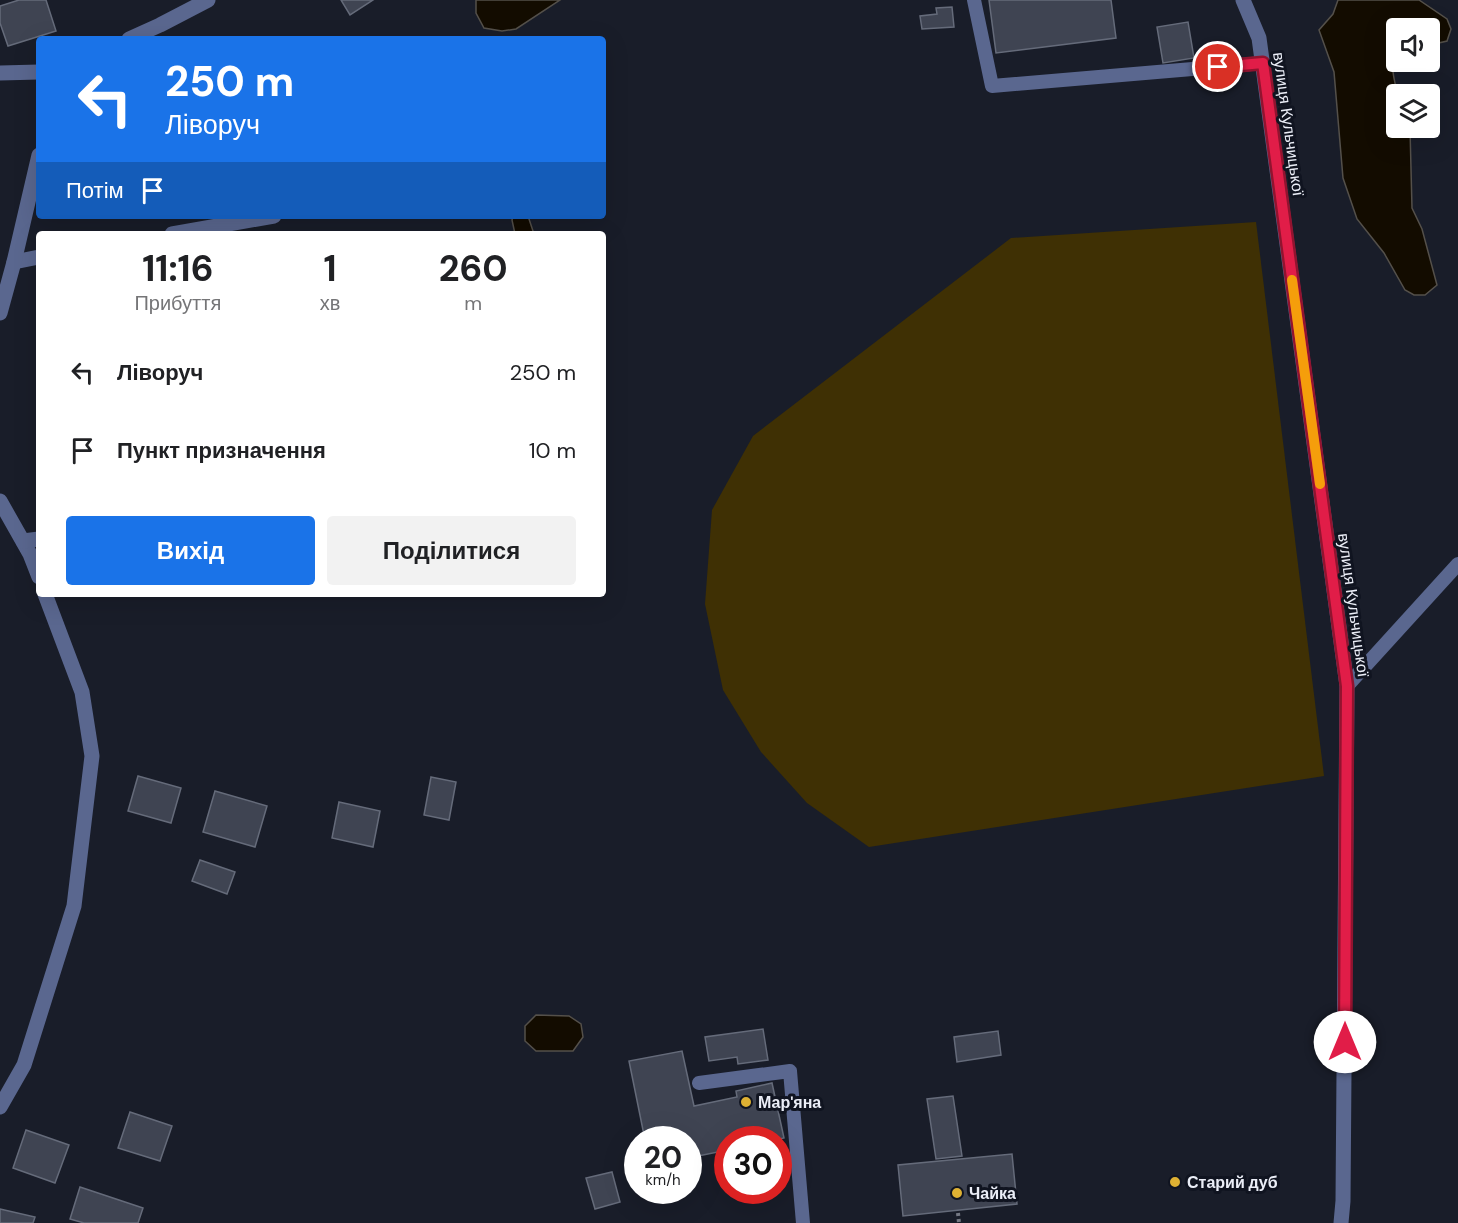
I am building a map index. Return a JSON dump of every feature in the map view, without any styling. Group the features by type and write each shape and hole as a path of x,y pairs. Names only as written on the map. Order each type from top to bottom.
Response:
{"street":[{"path":"136,36 208,0"},
{"name":"вулиця Кульчицької","path":"1243,0 1259,38 1263,63 1347,686 1344,1177 1341,1223"},
{"path":"0,73 36,72"},
{"path":"0,313 36,168"},
{"path":"189,231 257,219"},
{"path":"14,262 36,258"},
{"path":"0,501 30,554 36,569"},
{"path":"23,541 36,539"},
{"path":"0,1107 24,1065 74,906 92,756 82,692 46,597"}],"lane":[{"path":"974,0 992,86 1263,63"},
{"path":"1347,686 1458,564"},
{"path":"699,1083 790,1071 803,1223"}],"path":[{"path":"958,1213 959,1223"}],"shaded area":[{"path":"476,0 560,0 516,29 502,31 484,28 476,13"},
{"path":"1338,0 1419,0 1447,19 1451,29 1447,41 1440,43 1440,18 1386,18 1386,72 1393,72 1395,84 1386,84 1386,138 1410,138 1412,208 1422,229 1437,285 1425,295 1414,295 1405,290 1384,253 1357,219 1343,178 1334,72 1319,30 1333,14"},
{"path":"529,219 533,231 514,231 512,220"},
{"path":"1256,222 1324,776 869,847 807,803 761,752 723,690 705,604 712,510 753,436 1011,238"},
{"path":"536,1015 569,1016 581,1024 583,1037 573,1051 536,1051 525,1041 525,1026"}],"building":[{"path":"19,0 46,0 56,31 8,46 0,23 0,6"},
{"path":"341,0 373,0 350,15"},
{"path":"989,0 1111,0 1116,38 996,53"},
{"path":"952,7 954,27 922,29 920,16 937,14 936,8"},
{"path":"1188,22 1194,58 1163,63 1157,27"},
{"path":"138,776 181,788 171,823 128,811"},
{"path":"431,777 456,782 449,820 424,815"},
{"path":"215,791 267,806 255,847 203,832"},
{"path":"339,802 380,811 373,847 332,838"},
{"path":"200,860 235,872 227,894 192,881"},
{"path":"763,1029 768,1060 738,1064 737,1057 709,1061 705,1037"},
{"path":"998,1031 1001,1055 957,1062 954,1037"},
{"name":"Мар'яна","path":"682,1051 694,1106 737,1097 736,1091 772,1083 781,1126 714,1126 714,1153 702,1155 702,1126 642,1126 629,1061"},
{"path":"953,1096 962,1156 936,1159 927,1099"},
{"path":"130,1112 172,1126 160,1161 118,1148"},
{"path":"26,1130 69,1145 55,1183 13,1168"},
{"path":"1012,1154 1017,1204 903,1216 898,1165"},
{"path":"612,1172 620,1202 595,1209 586,1178"},
{"path":"80,1187 143,1208 138,1223 84,1223 70,1219"},
{"path":"0,1209 35,1217 33,1223 0,1223"}],"slow traffic":[{"path":"1292,280 1320,484"}],"place":[{"name":"Мар'яна","path":"746,1102"},
{"name":"Старий дуб","path":"1175,1182"},
{"name":"Чайка","path":"957,1193"}],"route":[{"path":"1218,67 1263,63 1347,686 1345,1042"}]}
